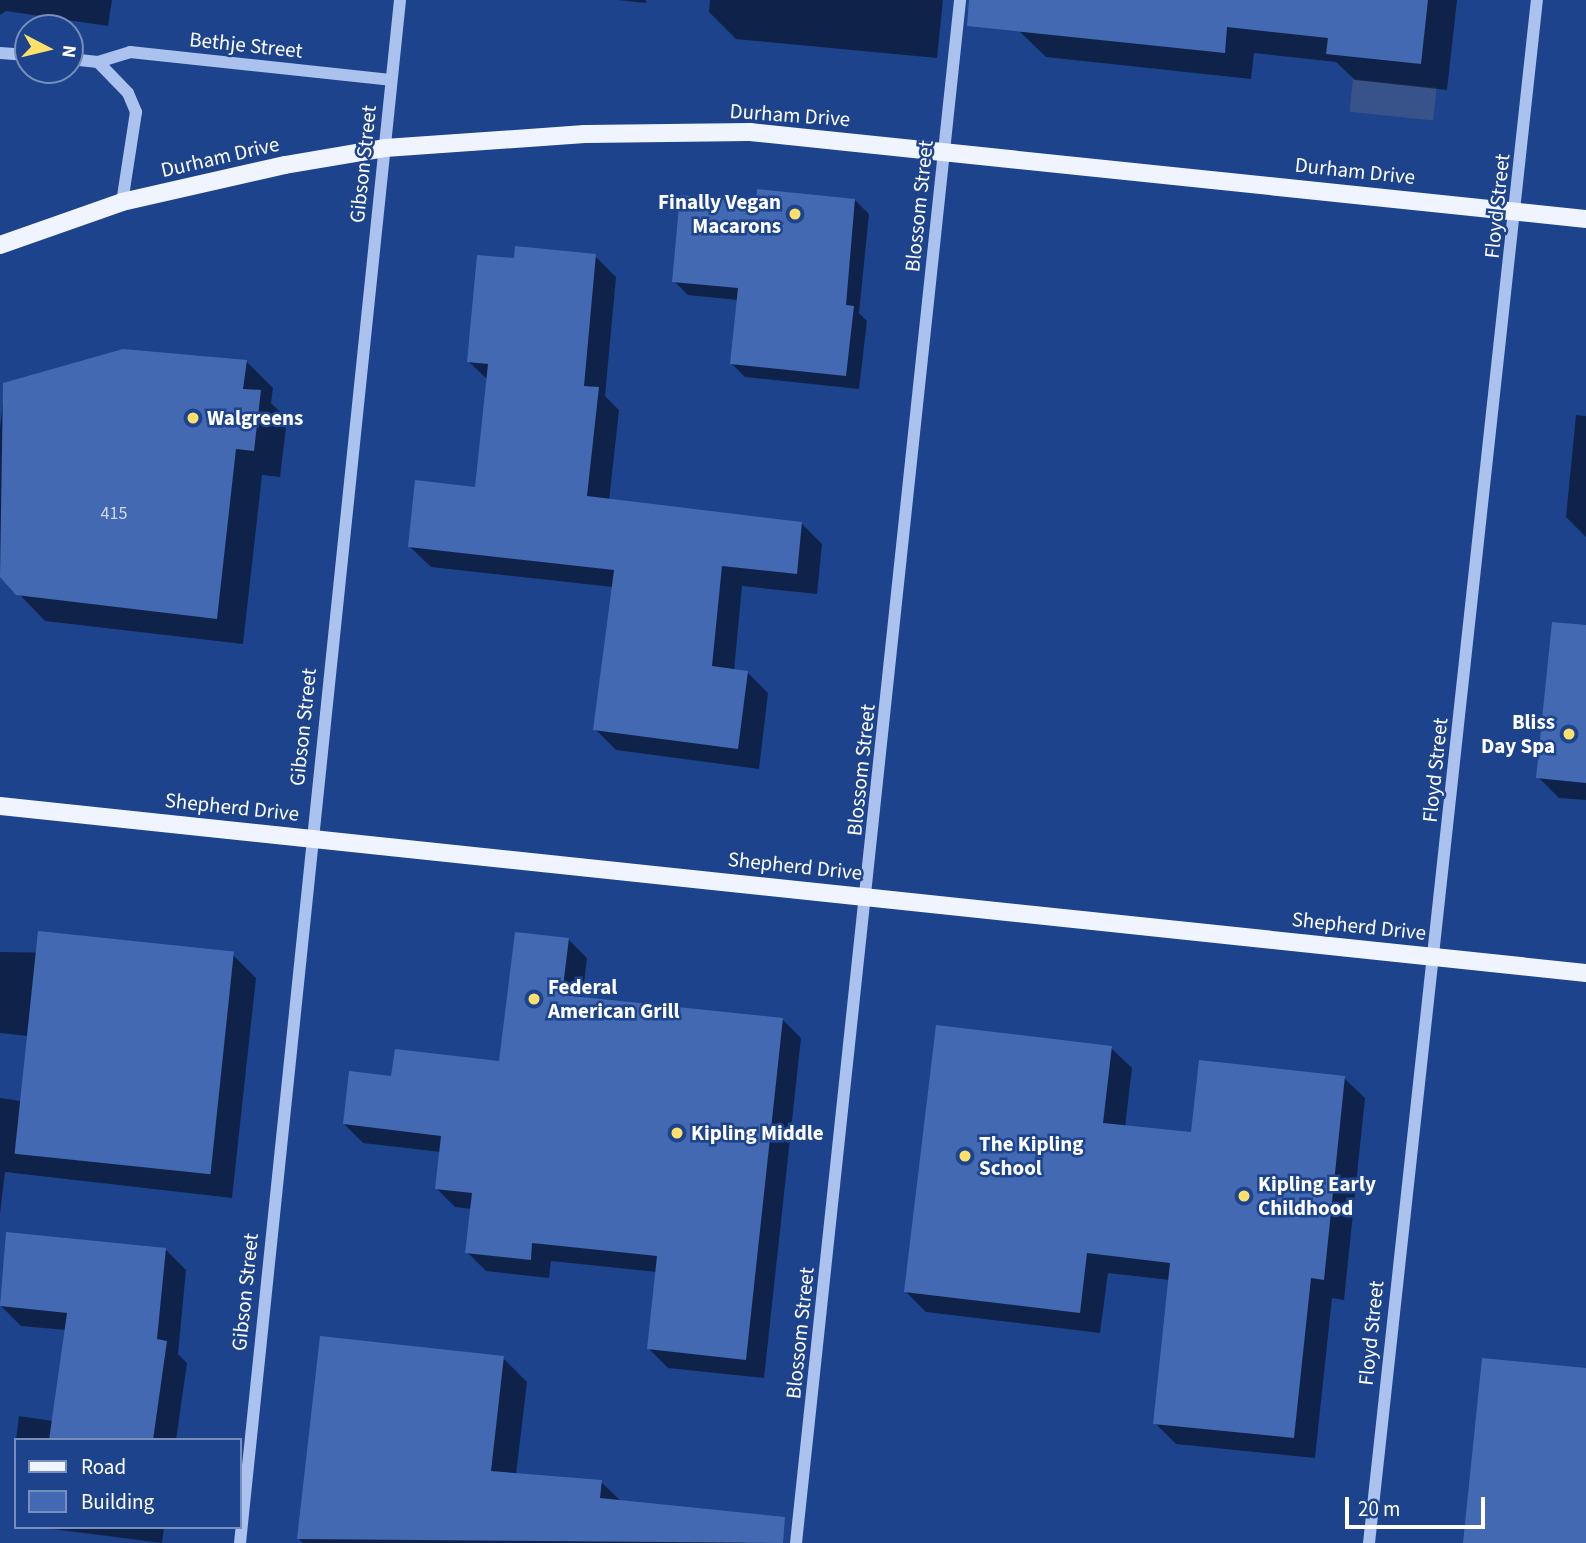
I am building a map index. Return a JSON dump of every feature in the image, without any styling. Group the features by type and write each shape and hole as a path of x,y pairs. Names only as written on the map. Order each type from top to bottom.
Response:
{"main road":[{"name":"Durham Drive","path":"0,245 122,202 285,165 385,148 585,134 750,132 944,150 1586,219"},
{"name":"Shepherd Drive","path":"0,806 1586,973"}],"street":[{"name":"Gibson Street","path":"242,1523 400,0"},
{"name":"Blossom Street","path":"796,1543 868,897 960,0"},
{"name":"Floyd Street","path":"1369,1543 1537,0"},
{"name":"Bethje Street","path":"84,60 98,62 131,52 391,80"},
{"path":"98,62 128,93 136,112 122,202"}],"water":[{"path":"1353,79 1437,88 1433,121 1350,112"}],"building":[{"path":"969,0 1428,0 1421,64 1326,54 1328,38 1227,27 1225,53 967,26"},
{"path":"757,189 855,199 846,305 854,306 846,376 730,364 738,288 672,282 680,195 756,203"},
{"path":"515,246 596,254 584,386 599,387 587,496 802,522 797,574 722,566 712,666 748,671 738,749 593,730 614,570 408,547 415,480 475,487 488,364 467,362 477,255 514,258"},
{"name":"Walgreens","path":"123,349 247,360 243,389 261,390 254,451 236,449 217,619 16,595 0,577 3,383"},
{"path":"1552,622 1586,625 1586,783 1536,778"},
{"path":"38,931 234,952 211,1174 15,1154"},
{"path":"515,932 569,938 562,995 783,1018 746,1360 647,1349 657,1256 532,1243 531,1260 465,1253 472,1193 435,1189 441,1136 343,1124 349,1071 391,1076 395,1049 499,1061"},
{"path":"936,1025 1112,1046 1103,1123 1191,1132 1199,1060 1345,1076 1324,1280 1311,1278 1294,1438 1153,1424 1170,1263 1087,1253 1080,1313 904,1292"},
{"path":"6,1232 166,1248 157,1339 167,1341 153,1438 49,1438 67,1313 0,1306"},
{"path":"320,1336 504,1356 491,1471 602,1480 600,1498 785,1517 783,1543 297,1539"},
{"path":"1482,1358 1586,1368 1586,1543 1463,1543"}],"place":[{"name":"Finally Vegan Macarons","path":"795,214"},
{"name":"Walgreens","path":"193,418"},
{"name":"Bliss Day Spa","path":"1569,734"},
{"name":"Federal American Grill","path":"534,999"},
{"name":"Kipling Middle","path":"677,1133"},
{"name":"The Kipling School","path":"965,1156"},
{"name":"Kipling Early Childhood","path":"1244,1196"}]}
